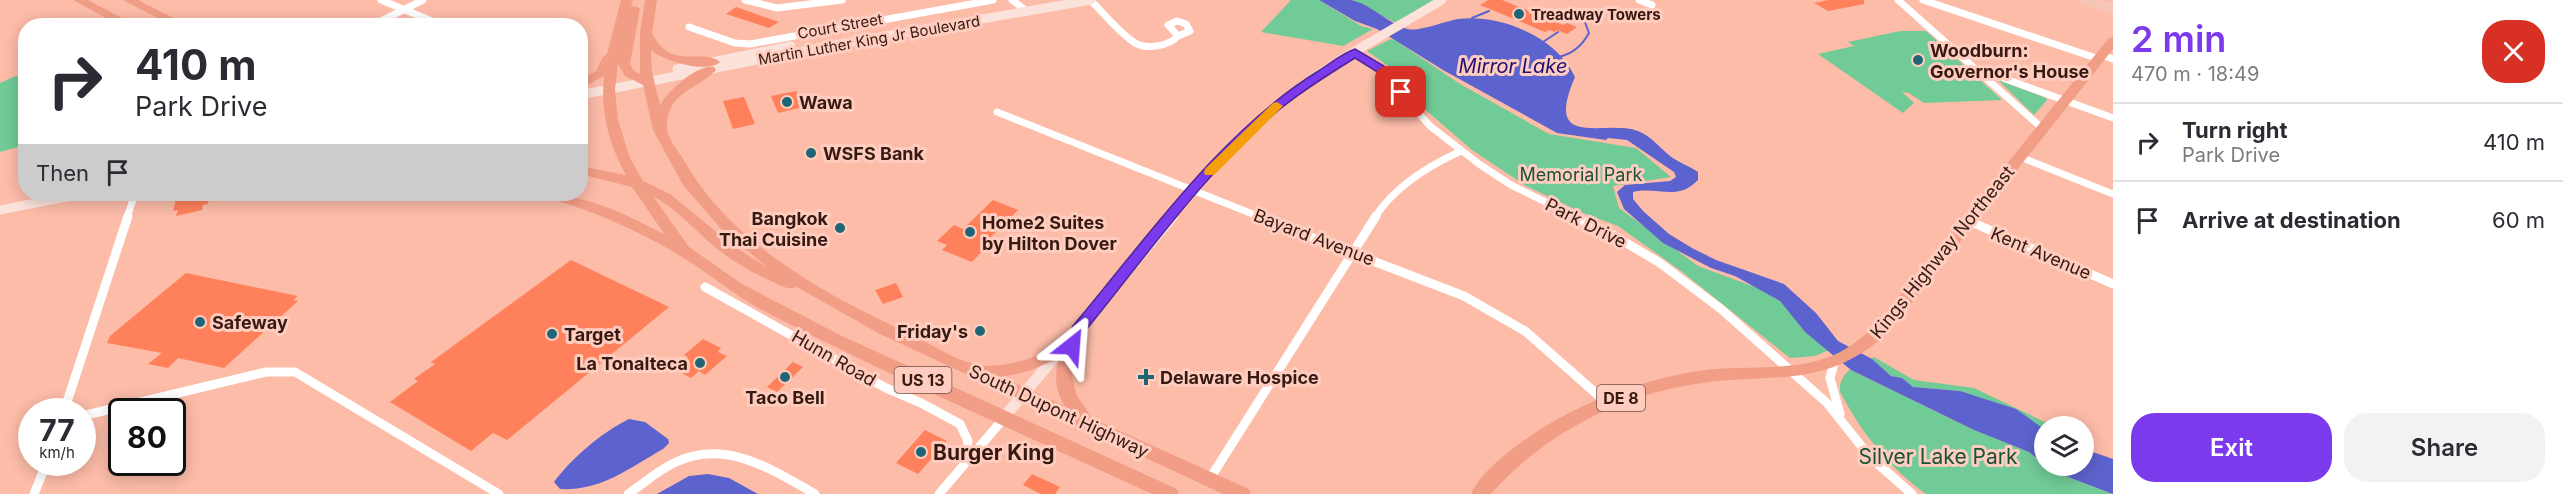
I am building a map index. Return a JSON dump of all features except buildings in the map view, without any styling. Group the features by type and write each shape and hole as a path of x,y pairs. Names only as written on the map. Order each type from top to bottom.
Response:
{"highway":[{"path":"79,0 115,18"},
{"path":"129,0 166,18"},
{"name":"South Dupont Highway","path":"627,0 616,40 609,86 611,120 622,158 684,251 736,288 768,306 834,339 1170,494"},
{"path":"636,0 624,64 625,69 643,78"},
{"name":"South Dupont Highway","path":"651,0 643,78 651,104 661,135 676,166 722,222 770,261 850,314 1242,494"},
{"path":"646,32 650,42 669,57 712,66"},
{"path":"588,82 601,74 616,40"},
{"name":"DE 8","path":"2043,129 2064,101 2105,58 2113,41"},
{"path":"661,135 660,118 670,98 712,66"},
{"name":"Kings Highway Northeast","path":"1791,370 1834,363 1865,345 1881,330 2043,129"},
{"path":"588,172 638,185 658,193 674,203 703,230 740,259 850,314"},
{"path":"571,201 603,211 640,227 684,251"},
{"path":"1078,329 1062,371 1063,381 1072,404 1088,424"},
{"path":"966,368 999,372 1019,370 1062,349"},
{"name":"DE 8","path":"1480,494 1504,468 1530,447 1562,426 1607,403 1654,387 1701,377 1791,370"}],"main road":[{"path":"2084,0 2113,9"}],"street":[{"path":"381,0 425,18"},
{"path":"387,18 423,0"},
{"path":"745,0 777,8 842,0"},
{"name":"Court Street","path":"689,27 742,44 993,0"},
{"path":"1012,0 1025,9"},
{"name":"Martin Luther King Jr Boulevard","path":"609,86 927,28 1060,0"},
{"path":"1090,0 1137,44 1161,46 1173,42 1178,36"},
{"name":"Martin Luther King Jr Boulevard","path":"712,66 825,40 1090,0"},
{"path":"939,494 1230,150 1275,107 1309,81 1442,0"},
{"path":"1639,0 1652,5"},
{"path":"1898,0 2043,129"},
{"path":"1923,0 2105,58"},
{"path":"820,29 825,40"},
{"name":"Park Drive","path":"1355,53 1384,73 1420,116 1461,151 1510,185 1612,235 1660,263 1712,302 1791,370"},
{"path":"1975,68 2113,118"},
{"path":"588,87 609,86"},
{"path":"588,93 609,86"},
{"name":"Bayard Avenue","path":"998,112 1193,191 1433,282 1506,319 1543,345 1607,403"},
{"path":"1209,480 1378,212 1398,189 1429,166 1461,151"},
{"path":"2020,158 2113,194"},
{"path":"0,210 46,201"},
{"path":"68,398 133,201"},
{"name":"Kent Avenue","path":"1969,221 2113,284"},
{"name":"Hunn Road","path":"705,286 886,388 921,403 960,424 968,441 965,463"},
{"path":"1834,363 1830,378 1842,417"},
{"path":"1791,370 1842,417 1870,457 1912,494"},
{"path":"96,413 266,372 295,372 499,494"},
{"path":"628,494 675,463 703,453 721,452 746,457 815,494"},
{"path":"34,494 41,476"}],"green space":[{"path":"1291,0 1319,0 1361,26 1373,29 1343,46 1261,32"},
{"path":"1353,0 1435,0 1396,23"},
{"path":"1900,31 1926,31 2002,100 1924,103 1909,93 1902,92 1914,103 1903,113 1818,54 1854,46 1848,42"},
{"name":"Memorial Park","path":"1391,39 1460,84 1549,134 1636,148 1671,177 1613,186 1619,208 1698,266 1763,290 1784,304 1805,332 1829,350 1815,356 1790,358 1681,271 1618,226 1583,213 1526,186 1472,150 1421,106 1391,68 1367,51"},
{"path":"18,75 18,147 0,152 0,83"},
{"path":"1998,80 2046,98 2047,100 2034,115"},
{"name":"Silver Lake Park","path":"1874,357 1914,380 1974,388 2034,417 2034,424 1960,391 1913,387 1902,378 1891,376 1872,359 1851,370 1974,430 2029,452 2034,456 2034,476 2066,476 2113,494 1926,494 1912,484 1877,448 1857,421 1840,392 1842,379 1850,370"}],"water":[{"name":"Mirror Lake","path":"1319,0 1358,2 1394,23 1413,30 1458,19 1474,18 1508,24 1541,39 1555,50 1575,77 1567,100 1567,115 1572,123 1582,127 1624,128 1638,131 1673,158 1698,172 1698,180 1682,190 1633,192 1633,199 1643,211 1669,234 1716,260 1784,284 1816,313 1838,341 1872,359 1891,376 1902,378 1913,387 1960,391 2016,409 2034,422 2034,456 1974,430 1851,370 1805,332 1780,301 1735,276 1711,268 1663,243 1624,209 1617,192 1625,185 1670,181 1676,177 1674,172 1627,140 1608,138 1606,140 1557,133 1443,70 1377,29 1355,21"},
{"path":"629,419 645,422 668,439 669,443 663,449 614,477 575,489 560,489 554,482 570,464 598,438"},
{"path":"2094,452 2113,459 2113,494 2066,476 2094,476"},
{"path":"708,474 729,478 758,494 657,494 689,476"}],"waterway":[{"path":"1472,18 1489,11"},
{"name":"Mirror Lake","path":"1558,57 1573,52 1586,38 1589,33 1583,17"},
{"name":"Mirror Lake","path":"1540,44 1558,32"}],"slow traffic":[{"path":"1210,172 1277,106"}],"place":[{"name":"Treadway Towers","path":"1519,14"},
{"name":"Woodburn: Governor's House","path":"1918,60"},
{"name":"Wawa","path":"787,102"},
{"name":"WSFS Bank","path":"811,153"},
{"name":"Bangkok Thai Cuisine","path":"840,228"},
{"name":"Home2 Suites by Hilton Dover","path":"970,232"},
{"name":"Safeway","path":"200,322"},
{"name":"Friday's","path":"980,331"},
{"name":"Target","path":"552,334"},
{"name":"La Tonalteca","path":"700,363"},
{"name":"Taco Bell","path":"785,377"},
{"name":"Delaware Hospice","path":"1146,377"},
{"name":"Burger King","path":"921,452"}],"route":[{"path":"1072,346 1078,329 1193,191 1230,150 1275,107 1309,81 1355,53 1380,69 1401,92"}]}
